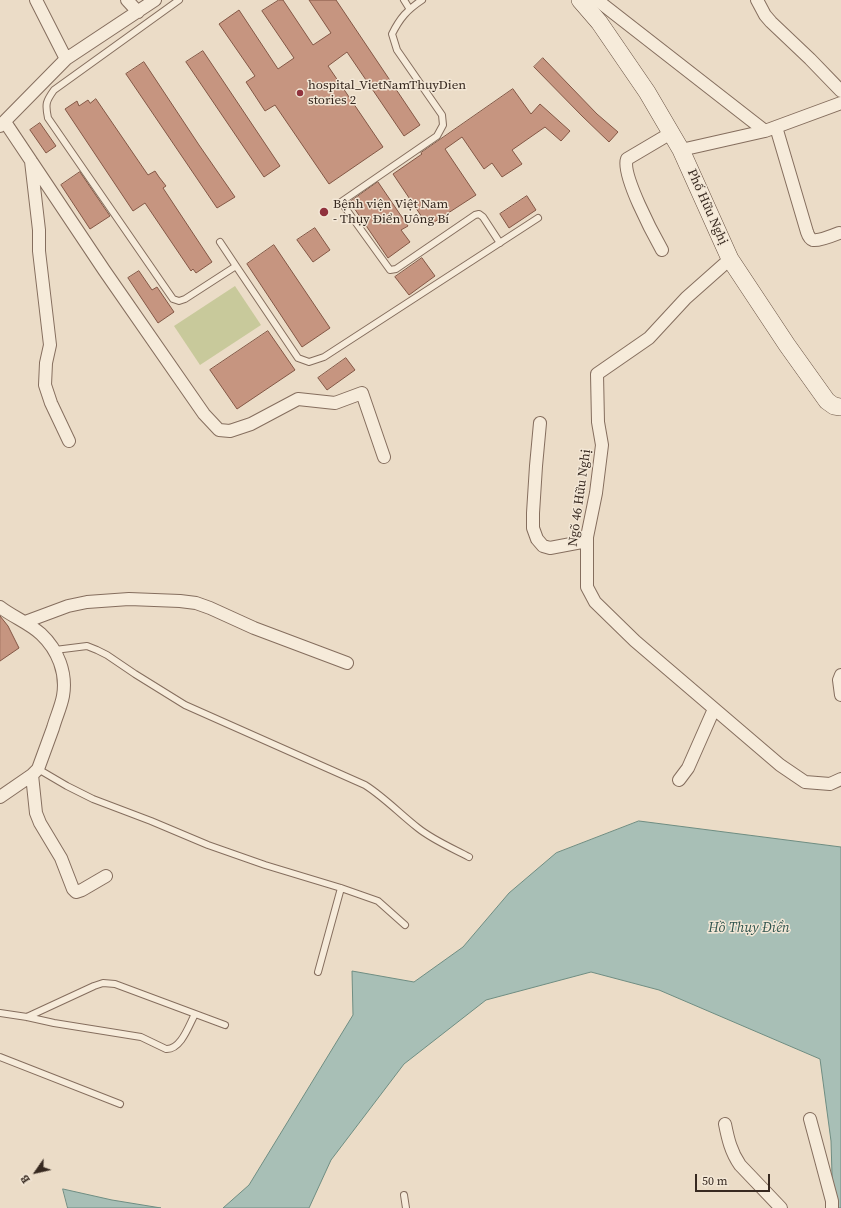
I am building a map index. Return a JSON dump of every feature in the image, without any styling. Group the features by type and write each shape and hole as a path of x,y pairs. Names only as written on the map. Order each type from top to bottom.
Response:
{"main road":[{"name":"Phố Hữu Nghị","path":"580,0 599,22 647,92 681,150 730,258 786,345 827,401 834,406 841,407"}],"street":[{"path":"36,0 66,59"},
{"path":"127,0 138,12"},
{"path":"155,0 66,59 3,124 31,160 204,414 219,430 230,431 251,424 298,400 335,403 362,393 384,457"},
{"path":"597,0 771,129 809,236 813,240 817,240 839,233"},
{"path":"757,0 765,15 771,22 810,59 841,92"},
{"path":"681,150 771,129 841,103"},
{"path":"662,250 639,205 626,169 626,163 627,159 671,133"},
{"path":"31,160 39,251 50,345 46,363 45,385 50,403 69,441"},
{"name":"Ngõ 46 Hữu Nghị","path":"730,258 686,298 649,338 597,374 598,422 602,445 596,493 587,541 587,587 595,602 635,641 780,766 805,782 830,784 841,779"},
{"path":"540,423 533,528 543,546 550,548 587,541"},
{"path":"25,622 68,606 87,602 129,599 180,600 196,603 210,608 254,628 347,663"},
{"path":"0,607 40,633 60,660 63,672 64,683 60,709 35,772 36,813 40,823 61,858 72,889 76,892 82,890 106,876"},
{"path":"841,675 839,680 841,694"},
{"path":"679,780 688,768 714,709"},
{"path":"0,797 35,772"},
{"path":"810,1120 832,1201 832,1208"},
{"path":"725,1124 730,1144 740,1165 781,1208"}],"lane":[{"path":"179,0 54,90 48,98 46,108 48,118 173,298 179,301 186,299 236,266"},
{"path":"404,0 409,8"},
{"path":"422,0 409,8 398,22 392,34 397,50 442,115 444,125 437,136 341,202 390,270 396,269 475,215 479,214 483,216 500,243"},
{"path":"220,242 298,358 310,362 324,357 538,218"},
{"path":"54,650 87,646 97,650 185,705 365,785 377,793 419,829 432,838 469,857"},
{"path":"35,772 93,799 208,845 378,901 405,925"},
{"path":"318,972 341,888"},
{"path":"27,1017 103,983 115,984 225,1025"},
{"path":"0,1013 141,1037 166,1049 173,1048 181,1041 195,1014"},
{"path":"0,1057 120,1104"},
{"path":"404,1195 406,1208"}],"green space":[{"path":"235,286 261,325 200,365 174,326"}],"water":[{"name":"Hồ Thụy Điển","path":"639,821 841,847 841,1208 833,1208 831,1141 820,1059 659,990 591,972 486,1000 404,1064 331,1160 309,1208 223,1208 249,1185 353,1015 352,971 414,982 463,947 509,893 556,853"},
{"path":"63,1189 112,1200 161,1208 68,1208"}],"building":[{"name":"hospital_VietNamThuyDien stories 2","path":"279,0 283,0 313,45 331,33 309,0 336,0 420,125 404,136 347,52 328,66 383,147 329,184 275,105 265,111 246,82 255,76 219,24 239,10 278,69 294,58 262,11"},
{"path":"203,51 280,166 264,177 186,62"},
{"path":"543,58 597,114 618,132 609,142 534,67"},
{"path":"144,62 235,197 217,208 126,74"},
{"path":"513,89 531,114 540,104 570,131 561,141 545,127 512,150 522,164 502,177 492,163 484,169 462,137 445,149 476,195 428,226 393,174"},
{"path":"96,99 148,175 155,171 166,186 163,188 212,262 196,273 193,269 191,271 145,203 133,211 65,109 77,101 79,106 88,100 90,103"},
{"path":"40,123 56,146 46,153 30,130"},
{"path":"80,172 110,216 90,229 61,185"},
{"path":"378,182 408,226 401,230 410,242 388,258 350,202"},
{"path":"527,196 536,210 509,228 500,214"},
{"path":"315,228 330,250 313,262 297,240"},
{"path":"274,245 330,328 302,347 247,264"},
{"path":"422,258 435,276 409,295 395,277"},
{"path":"139,271 152,290 157,287 174,312 158,323 128,278"},
{"path":"268,331 295,370 237,409 210,370"},
{"path":"346,358 355,370 327,390 318,378"},
{"path":"0,616 8,626 19,648 0,661"}],"place":[{"name":"hospital_VietNamThuyDien stories 2","path":"300,93"},
{"name":"Bệnh viện Việt Nam - Thụy Điển Uông Bí","path":"324,212"}]}
